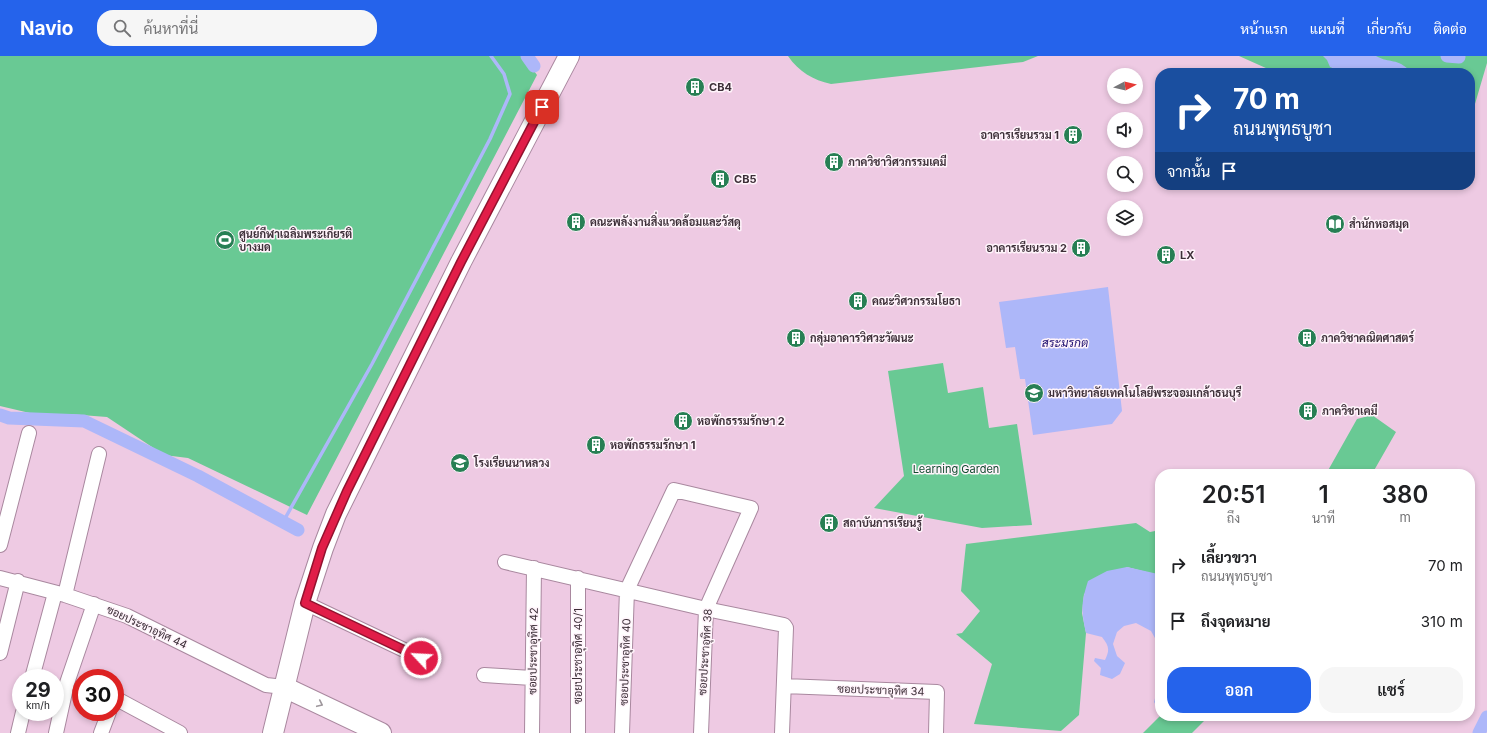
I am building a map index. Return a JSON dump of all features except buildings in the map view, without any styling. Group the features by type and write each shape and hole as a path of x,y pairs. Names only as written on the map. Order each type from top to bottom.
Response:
{"main road":[{"path":"273,733 277,691 322,548 347,491 461,262 569,56"},
{"path":"277,691 349,733"},
{"path":"277,691 381,733"}],"street":[{"path":"0,545 29,433"},
{"path":"35,669 60,594 99,454"},
{"name":"ซอยประชาอุทิศ 38","path":"627,590 674,490 751,508 706,609 701,733"},
{"path":"505,562 786,626 782,733"},
{"name":"ซอยประชาอุทิศ 42","path":"532,733 534,568"},
{"name":"ซอยประชาอุทิศ 44","path":"0,578 18,581 94,604 127,616 277,691"},
{"name":"ซอยประชาอุทิศ 40/1","path":"578,578 578,733"},
{"path":"0,653 18,581"},
{"name":"ซอยประชาอุทิศ 40","path":"622,733 627,590"},
{"path":"305,603 421,658"},
{"path":"56,733 67,683 94,604"},
{"path":"484,675 532,678"},
{"name":"ซอยประชาอุทิศ 34","path":"784,686 937,692 936,733"},
{"path":"124,703 180,733"},
{"path":"18,733 21,721"},
{"path":"101,733 105,721"}],"green space":[{"name":"ศูนย์กีฬาเฉลิมพระเกียรติ บางมด","path":"0,56 523,56 537,75 307,515 188,458 164,455 107,417 68,414 34,414 0,406"},
{"path":"788,56 1038,56 1023,62 831,84 812,78 797,67"},
{"path":"1239,56 1487,56 1487,63 1475,104 1475,68 1266,68"},
{"name":"Learning Garden","path":"943,363 948,393 983,387 989,428 1017,424 1032,525 982,528 874,508 904,476 888,371"},
{"path":"1372,415 1396,432 1375,469 1329,469 1357,419"},
{"path":"1136,523 1150,532 1155,531 1155,574 1127,567 1084,594 1082,613 1086,633 1079,715 1061,731 974,724 992,664 956,634 962,633 980,611 961,591 966,544"},
{"path":"1155,721 1204,721 1192,733 1143,733"}],"water":[{"path":"1323,56 1376,56 1397,62 1407,68 1332,68 1330,67 1327,60"},
{"name":"สระมรกต","path":"1108,287 1122,411 1112,424 1033,435 1025,379 1020,379 1015,347 1006,348 999,302"},
{"path":"1127,567 1155,573 1155,638 1151,631 1136,623 1124,626 1117,632 1113,644 1117,656 1125,663 1120,674 1112,679 1100,675 1101,668 1094,661 1095,658 1105,660 1108,653 1106,643 1102,637 1086,633 1083,618 1083,601 1088,581 1107,571"}],"waterway":[{"path":"283,522 372,364 490,139 510,94 504,74 491,56"},
{"path":"527,56 534,66"},
{"path":"1447,56 1459,57"},
{"path":"0,415 9,418 84,421 198,476 298,530"},
{"path":"1479,733 1487,717"}],"place":[{"name":"CB4","path":"695,87"},
{"name":"อาคารเรียนรวม 1","path":"1073,135"},
{"name":"ภาควิชาวิศวกรรมเคมี","path":"834,162"},
{"name":"CB5","path":"720,179"},
{"name":"คณะพลังงานสิ่งแวดล้อมและวัสดุ","path":"576,222"},
{"name":"สำนักหอสมุด","path":"1335,224"},
{"name":"ศูนย์กีฬาเฉลิมพระเกียรติ บางมด","path":"225,240"},
{"name":"อาคารเรียนรวม 2","path":"1081,248"},
{"name":"LX","path":"1166,255"},
{"name":"คณะวิศวกรรมโยธา","path":"858,301"},
{"name":"กลุ่มอาคารวิศวะวัฒนะ","path":"796,338"},
{"name":"ภาควิชาคณิตศาสตร์","path":"1307,338"},
{"name":"มหาวิทยาลัยเทคโนโลยีพระจอมเกล้าธนบุรี","path":"1034,393"},
{"name":"ภาควิชาเคมี","path":"1308,411"},
{"name":"หอพักธรรมรักษา 2","path":"683,421"},
{"name":"หอพักธรรมรักษา 1","path":"596,445"},
{"name":"โรงเรียนนาหลวง","path":"460,463"},
{"name":"สถาบันการเรียนรู้","path":"829,523"}],"route":[{"path":"421,658 305,603 322,548 336,514 461,262 542,107"}]}
